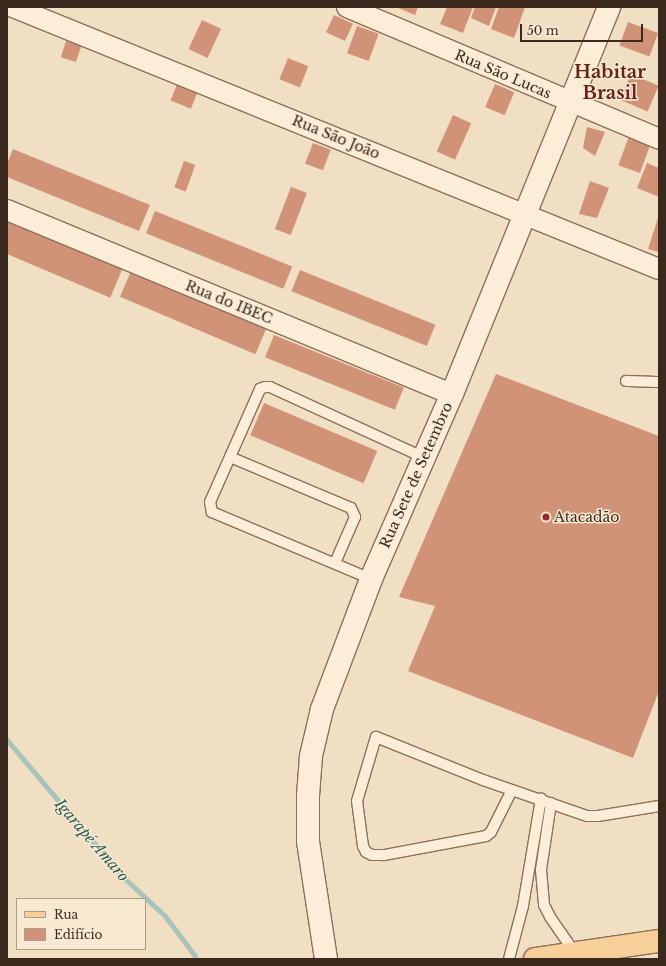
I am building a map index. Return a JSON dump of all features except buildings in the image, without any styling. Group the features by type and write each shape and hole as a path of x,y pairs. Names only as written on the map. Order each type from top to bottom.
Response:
{"main road":[{"path":"535,959 659,941"}],"street":[{"name":"Rua São João","path":"13,7 659,269"},
{"name":"Rua São Lucas","path":"347,7 570,103 659,139"},
{"name":"Rua Sete de Setembro","path":"326,959 308,842 308,796 312,756 322,709 335,669 371,579 423,457 452,394 523,213 570,103 608,7"},
{"name":"Rua do IBEC","path":"7,210 452,394"}],"lane":[{"path":"626,381 659,382"},
{"path":"371,579 212,512 210,502 260,389 265,387 270,387 423,457"},
{"path":"230,456 351,508 355,517 335,563"},
{"path":"512,790 490,832 486,836 384,855 366,852 362,846 357,801 376,737 512,790 587,816 598,816 659,806"},
{"path":"509,959 523,906 540,799"},
{"path":"551,803 541,870 544,904 550,917 575,953"}],"waterway":[{"name":"Igarapé Amaro","path":"7,740 122,876 146,898"},
{"name":"Igarapé Amaro","path":"146,898 165,916 195,956"}],"place":[{"name":"Atacadão","path":"546,517"}],"district":[{"name":"Habitar Brasil","path":"610,83"}]}
